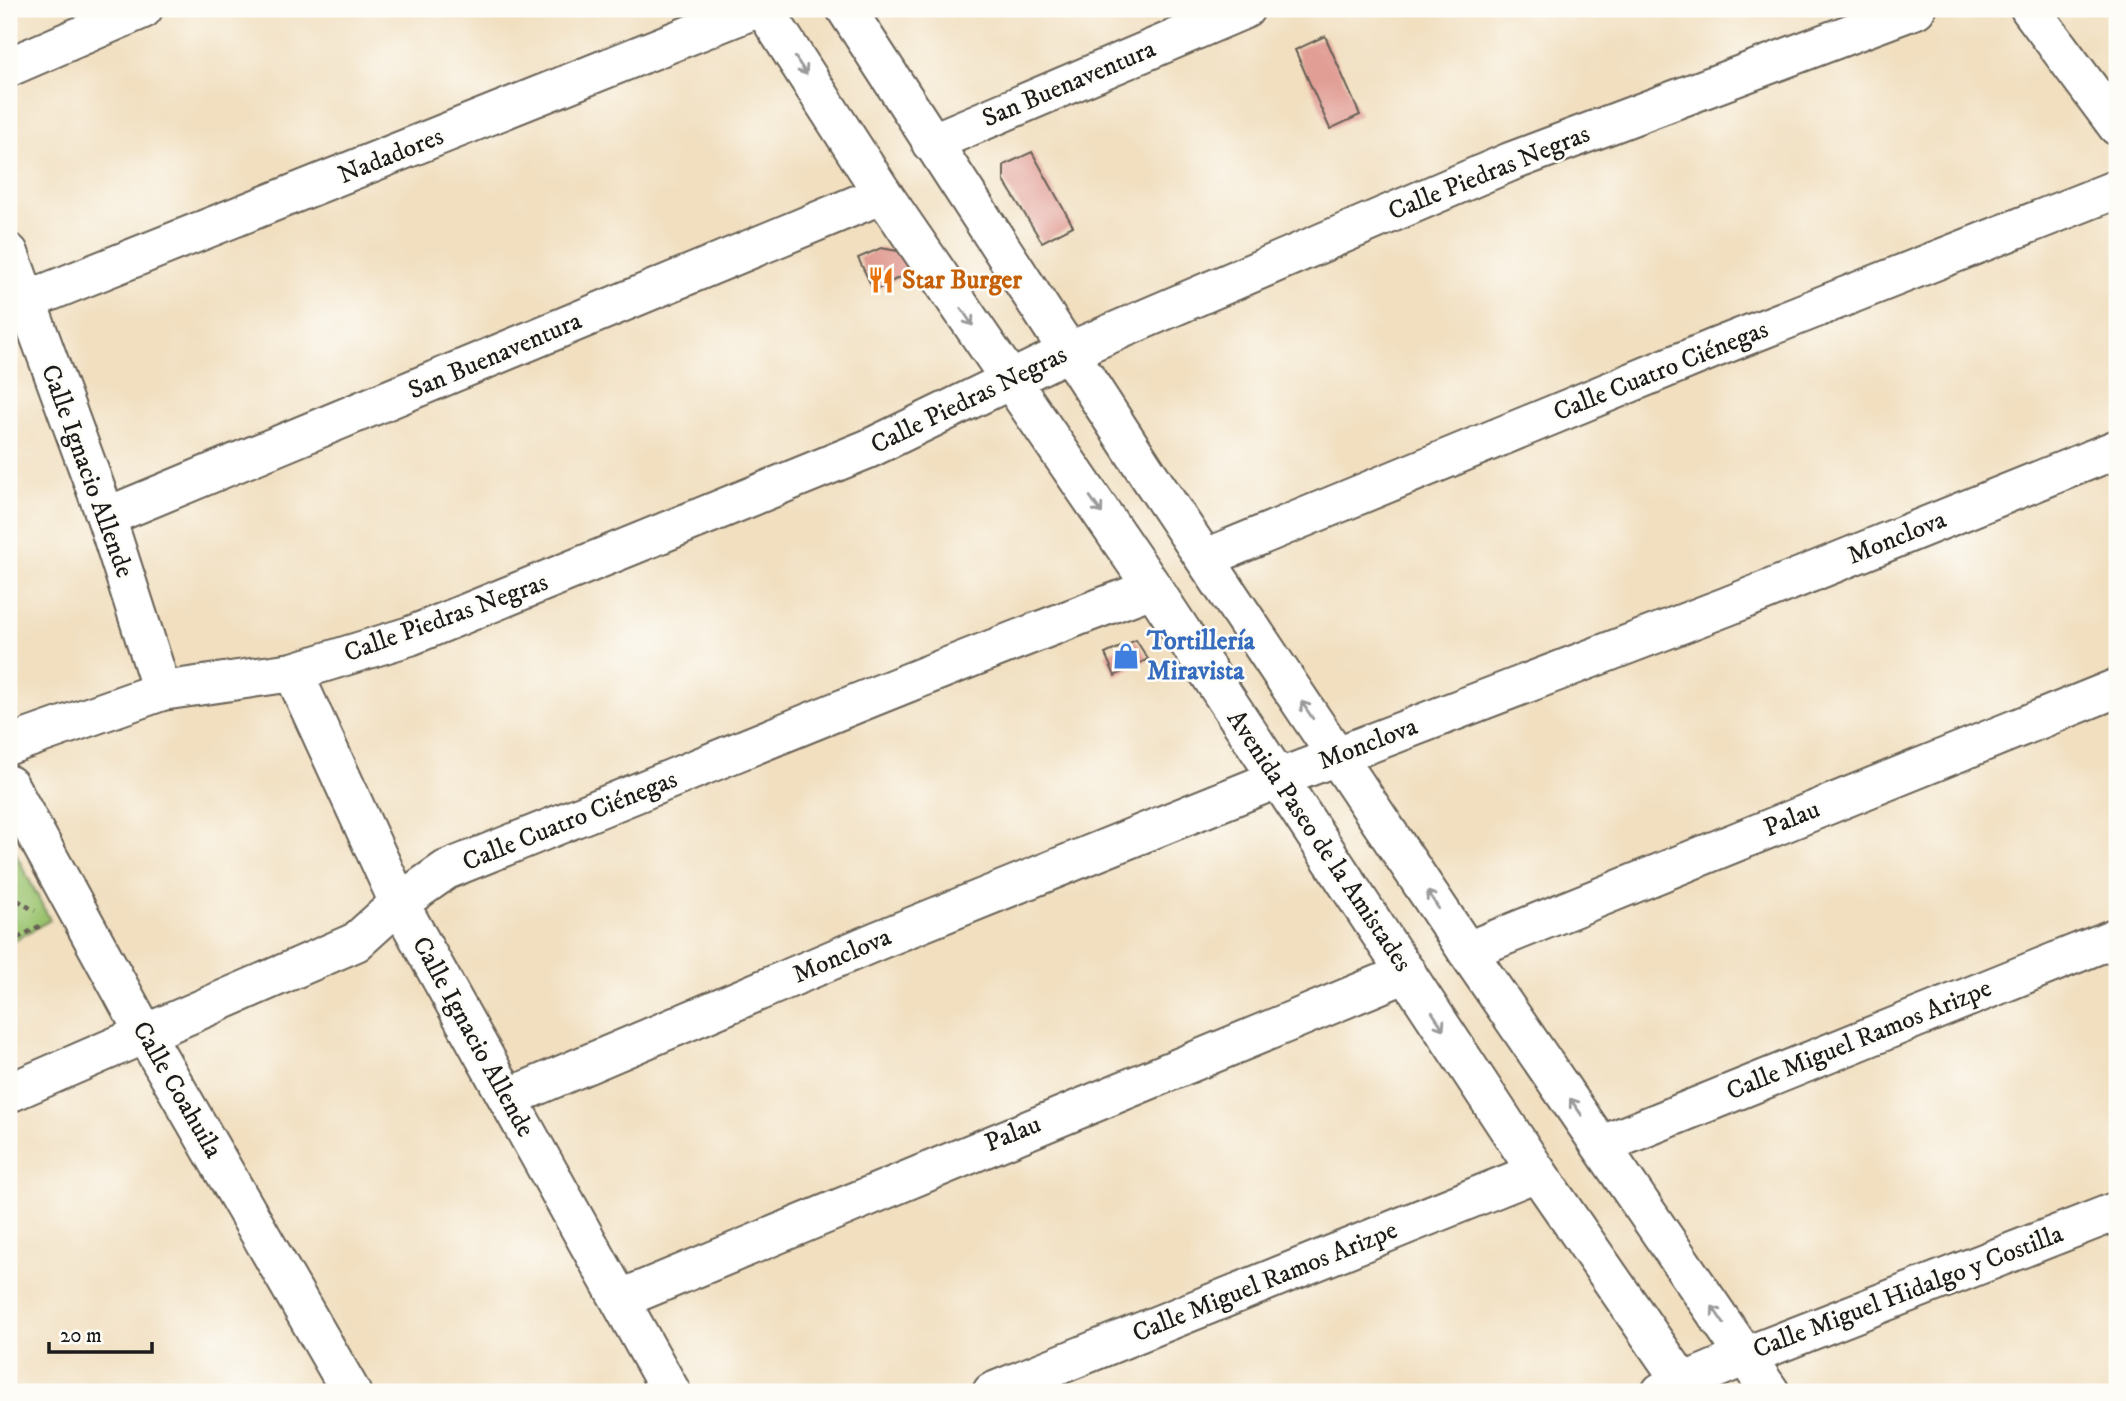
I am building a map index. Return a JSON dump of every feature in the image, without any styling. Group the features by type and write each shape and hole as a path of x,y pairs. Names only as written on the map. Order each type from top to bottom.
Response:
{"street":[{"path":"9,67 142,9"},
{"name":"Nadadores","path":"26,301 755,9"},
{"name":"Avenida Paseo de la Amistades","path":"764,9 883,194 1153,588 1678,1389"},
{"path":"846,9 931,143 1466,951 1770,1392"},
{"name":"San Buenaventura","path":"931,143 1245,9"},
{"name":"Calle Piedras Negras","path":"9,745 162,691 293,672 410,636 869,449 1070,351 1510,162 1916,9"},
{"path":"2030,9 2117,127"},
{"name":"Calle Cuatro Ciénegas","path":"1206,558 1715,348 2117,188"},
{"name":"San Buenaventura","path":"106,517 883,194"},
{"name":"Calle Ignacio Allende","path":"9,253 106,517 162,691"},
{"name":"Monclova","path":"508,1098 879,940 1277,779 1728,606 2117,449"},
{"name":"Calle Cuatro Ciénegas","path":"9,1093 356,942 399,904 446,870 775,739 991,648 1153,588"},
{"name":"Calle Ignacio Allende","path":"293,672 399,904 671,1392"},
{"name":"Palau","path":"1466,951 2117,688"},
{"name":"Calle Coahuila","path":"9,785 145,1034 351,1392"},
{"name":"Calle Miguel Ramos Arizpe","path":"1602,1145 2117,937"},
{"name":"Palau","path":"621,1299 1406,973"},
{"name":"Calle Miguel Ramos Arizpe","path":"992,1392 1537,1172"},
{"name":"Calle Miguel Hidalgo y Costilla","path":"1678,1389 1746,1356 2117,1211"}],"path":[{"path":"9,895 50,920"}],"green space":[{"path":"9,841 50,920 9,943"}],"building":[{"path":"1325,36 1360,115 1330,129 1295,50"},
{"path":"1032,152 1073,226 1042,242 1004,181 1004,165"},
{"name":"Star Burger","path":"881,248 903,252 913,270 874,291 858,258"},
{"name":"Tortillería Miravista","path":"1136,640 1148,659 1115,676 1105,654"}],"place":[{"name":"Star Burger","path":"881,280"},
{"name":"Tortillería Miravista","path":"1126,656"}]}
